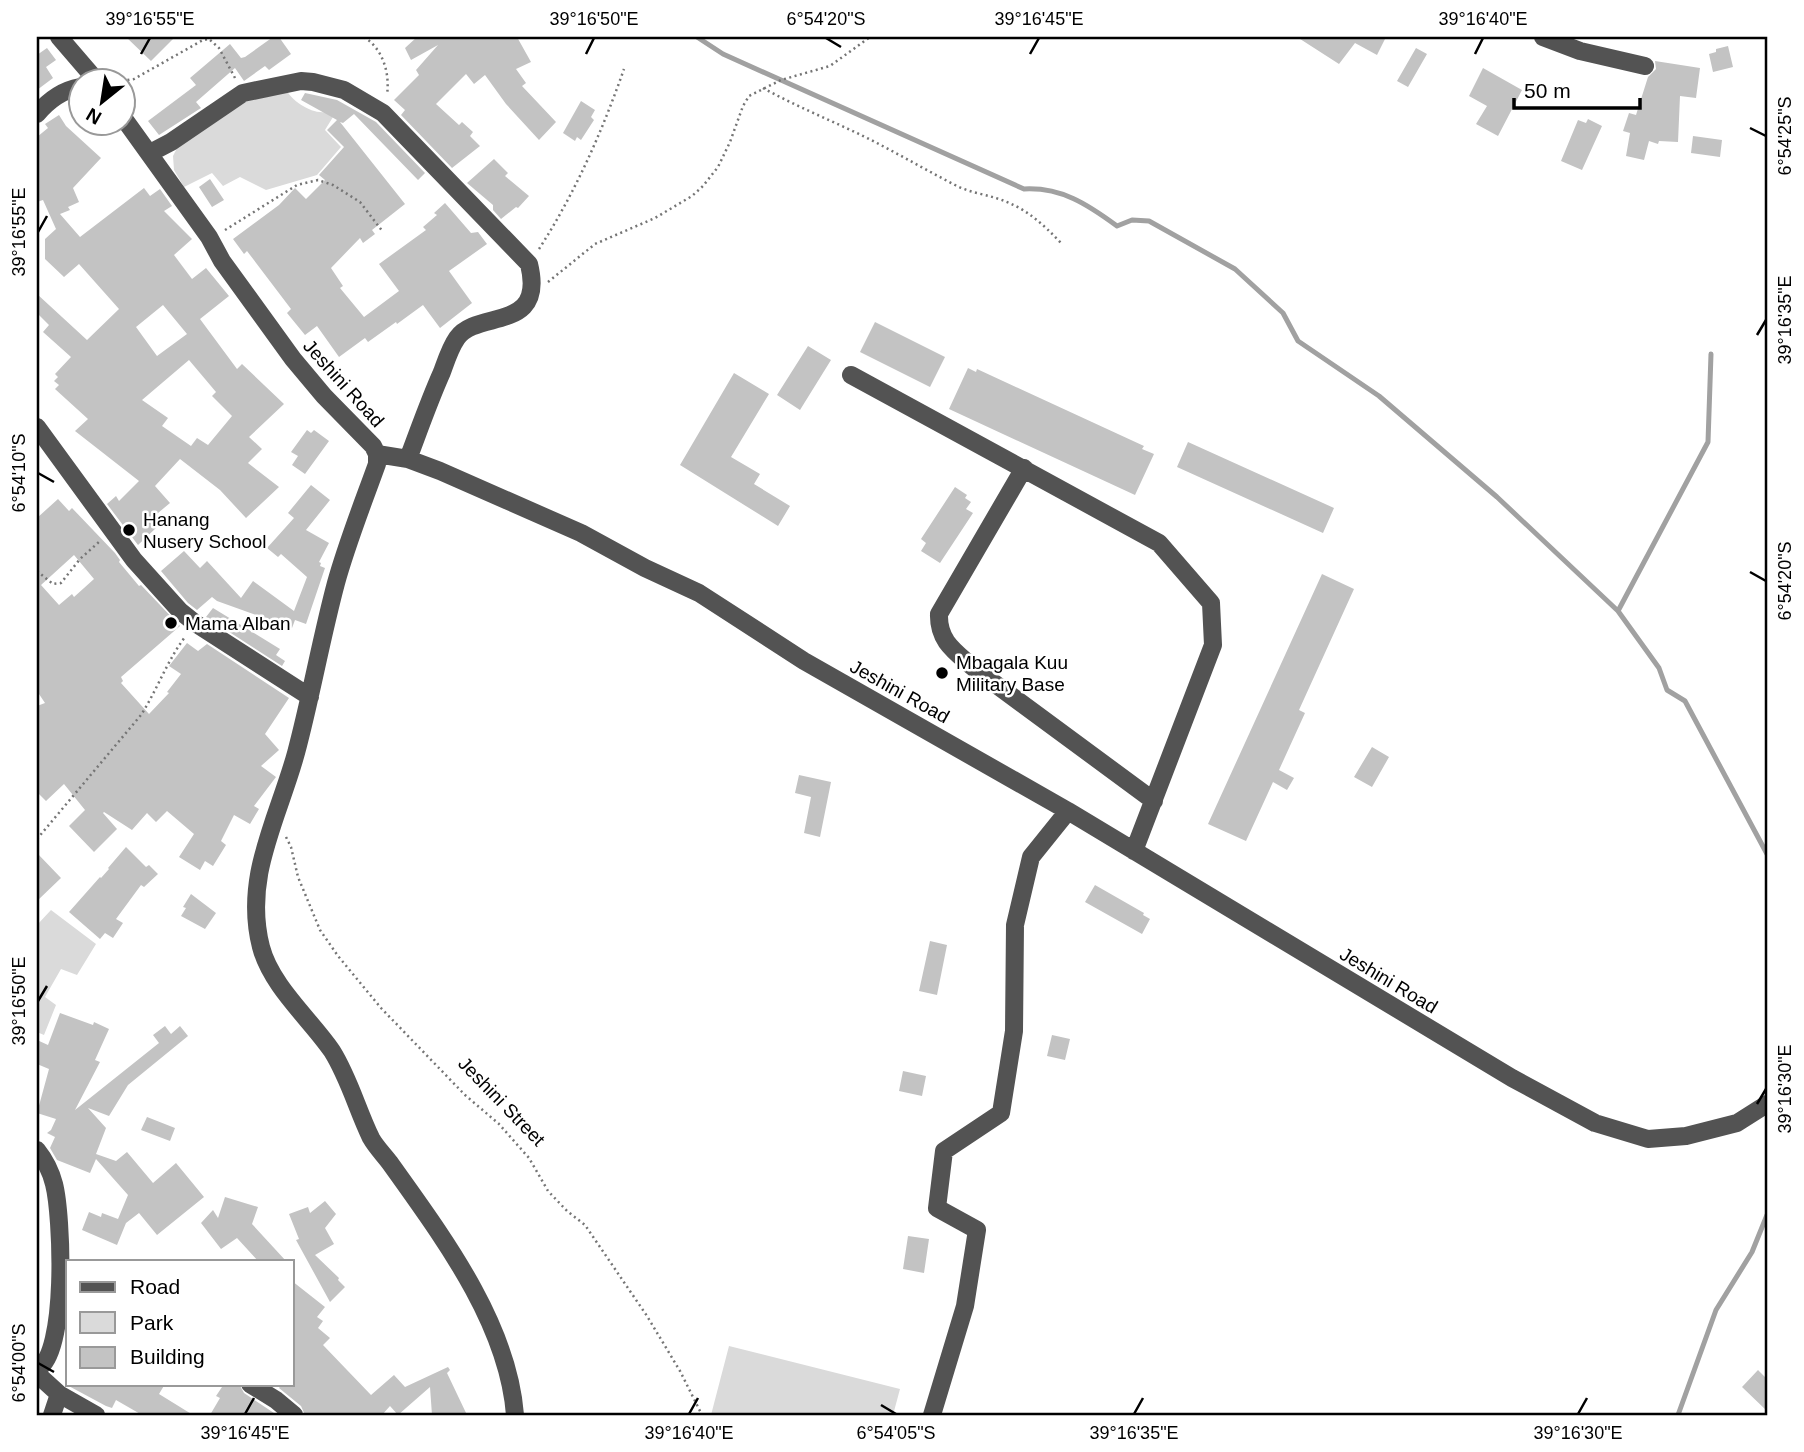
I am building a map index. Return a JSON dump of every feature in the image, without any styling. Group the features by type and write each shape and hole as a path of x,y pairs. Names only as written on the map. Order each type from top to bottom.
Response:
{"street":[{"path":"59,37 84,66"},
{"path":"1544,37 1580,51 1645,66"},
{"path":"150,153 171,142 243,93 301,81 352,93 383,113 529,264 533,280 527,301 510,316 466,330 456,339 408,459"},
{"path":"37,114 46,103 66,93"},
{"name":"Jeshini Road","path":"136,134 293,359 324,396 373,446 377,454 408,459 581,533 645,568 699,593 804,661 1068,811 1489,1064 1595,1123 1648,1139 1686,1136 1737,1123 1767,1104"},
{"path":"851,375 1159,543 1210,603 1213,645 1134,851"},
{"path":"37,427 134,560 180,611 310,697"},
{"path":"377,454 377,464 336,584 295,755 263,854 256,888 256,918 262,950 295,1007 331,1049 372,1140 440,1231 468,1280 503,1354 515,1415"},
{"path":"1024,468 939,614 939,629 949,646 975,669 1154,801"},
{"path":"932,1415 965,1306 976,1230 937,1208 944,1151 1001,1113 1014,1031 1015,925 1031,857 1068,811"},
{"path":"37,1150 54,1184 61,1259 53,1345 45,1363 37,1372 60,1394 96,1415"},
{"path":"253,1386 295,1415"},
{"path":"52,1415 60,1394"}],"path":[{"path":"363,37 380,55 388,72 389,84 383,113"},
{"path":"530,293 558,275 595,244 655,218 703,187 718,167 749,96 781,80 830,66 870,37"},
{"path":"136,78 209,39 219,48 243,93"},
{"path":"529,264 564,208 591,154 624,69"},
{"path":"763,88 799,108 875,142 956,186 1009,202 1031,214 1062,244"},
{"path":"209,237 260,210 297,186 318,180 333,185 359,202 383,232"},
{"path":"37,571 53,584 61,583 93,546 114,531"},
{"path":"37,839 141,715 172,654 195,623"},
{"name":"Jeshini Street","path":"275,817 291,847 298,877 320,930 338,956 381,1008 465,1095 499,1124 529,1158 548,1191 585,1225 647,1316 680,1371 702,1415"}],"green space":[{"path":"286,89 302,106 333,117 325,130 341,147 317,175 266,190 240,177 223,186 212,173 184,187 174,170 173,156 182,138 234,99"},
{"path":"51,910 96,944 77,975 61,969 45,997 56,1005 44,1035 37,1032 37,925"},
{"path":"729,1346 900,1389 893,1415 711,1415"}],"building":[{"path":"126,37 175,37 151,61"},
{"path":"273,37 279,37 291,54 269,70 265,66 244,81 235,68 196,102 201,108 159,135 148,121 196,85 190,78 230,44 241,58"},
{"path":"417,37 517,37 531,62 516,69 526,83 522,86 556,122 539,140 506,104 485,75 474,84 466,74 436,104 459,125 462,122 473,132 470,136 480,146 452,168 401,115 405,110 394,100 419,75 416,70 438,45 411,60 405,48"},
{"path":"1297,37 1386,37 1377,55 1355,43 1339,64"},
{"path":"1728,46 1733,67 1713,72 1709,54"},
{"path":"47,48 56,60 46,67 53,78 37,90 37,55"},
{"path":"1416,48 1427,54 1408,87 1397,81"},
{"path":"1655,61 1700,68 1696,98 1680,96 1678,142 1659,141 1658,144 1649,141 1644,160 1626,156 1630,133 1623,131 1629,113 1636,115 1648,77 1656,69"},
{"path":"1483,68 1522,90 1498,136 1476,124 1487,106 1469,96"},
{"path":"305,93 337,100 376,122 425,173 418,180 354,114 343,123 340,122 405,204 372,230 375,234 363,243 360,238 331,268 343,286 340,288 364,317 399,291 379,264 426,230 423,227 437,215 434,213 445,203 471,233 478,232 487,244 449,271 472,303 440,328 423,305 368,342 365,338 339,357 317,326 305,335 287,313 291,309 247,251 244,254 233,239 279,205 295,188 306,199 325,180 319,175 344,147 327,130 337,120 301,100"},
{"path":"581,101 595,110 591,117 594,120 581,140 577,137 575,141 563,133"},
{"path":"59,115 66,126 66,136 77,136 101,158 73,188 79,202 60,214 80,237 144,188 150,196 160,189 172,206 164,211 192,239 174,255 192,279 206,268 229,296 200,319 237,369 242,364 284,404 249,437 262,449 248,463 279,487 246,518 220,490 180,459 155,486 170,503 152,518 150,522 156,528 138,545 107,504 116,496 119,501 139,481 75,431 88,419 55,389 59,385 54,381 58,377 55,374 71,357 43,332 49,325 37,313 37,294 87,340 119,309 79,264 64,277 45,259 45,239 56,229 43,200 37,202 37,137 48,128 45,124","holes":["163,305 187,334 157,356 136,327","189,360 216,392 212,396 232,416 208,445 197,438 191,446 162,426 168,418 142,400"]},
{"path":"1588,119 1602,126 1582,170 1561,161 1578,120 1586,123"},
{"path":"1693,136 1722,140 1720,157 1691,153"},
{"path":"494,159 508,173 505,176 529,196 518,208 501,219 493,210 493,205 467,183"},
{"path":"210,179 224,200 212,207 199,187"},
{"path":"875,322 945,357 930,387 860,352"},
{"path":"808,346 831,360 800,410 777,395"},
{"path":"968,368 976,372 977,369 1144,446 1142,449 1154,454 1135,495 949,409"},
{"path":"734,373 769,394 731,457 760,474 754,484 790,506 778,526 680,465"},
{"path":"307,430 311,433 314,430 329,441 305,474 292,465 298,456 291,452"},
{"path":"1188,442 1334,508 1323,533 1177,467"},
{"path":"311,485 330,500 306,530 329,543 319,562 320,566 325,568 306,624 295,620 292,628 212,597 197,610 161,571 184,551 200,568 207,561 241,598 253,581 294,611 307,577 281,554 278,557 267,548 294,518 288,513"},
{"path":"955,487 967,495 965,498 971,502 966,509 973,513 940,563 921,551 926,543 921,539"},
{"path":"58,499 69,511 72,508 115,553 139,586 141,585 180,626 121,677 121,683 149,714 169,693 167,692 181,674 169,666 187,643 198,651 207,644 289,698 265,734 279,750 261,766 276,777 254,806 259,809 250,824 234,815 221,841 226,845 213,866 205,861 200,870 179,857 194,834 167,811 156,822 147,813 132,830 104,812 117,829 94,852 69,826 85,810 64,784 46,801 37,792 37,706 45,703 37,691 37,518","holes":["74,555 94,579 74,597 72,594 59,605 41,585"]},
{"path":"1322,574 1354,589 1299,710 1305,713 1279,770 1294,778 1287,790 1273,782 1246,841 1208,824"},
{"path":"213,608 280,649 276,655 285,661 282,666 206,617"},
{"path":"1372,747 1389,757 1372,787 1354,777"},
{"path":"799,775 831,782 820,837 804,833 811,797 795,793"},
{"path":"126,847 146,867 149,865 158,874 144,887 141,885 116,919 123,923 113,938 105,933 100,939 69,912"},
{"path":"37,853 61,878 37,901"},
{"path":"1095,885 1150,919 1142,934 1085,902"},
{"path":"191,894 216,913 205,929 181,916"},
{"path":"930,941 947,945 937,995 919,991"},
{"path":"60,1013 109,1029 95,1060 100,1062 75,1110 159,1043 153,1035 165,1026 171,1034 180,1026 188,1036 128,1085 109,1116 88,1108 106,1128 96,1154 116,1161 127,1152 153,1183 176,1163 204,1197 157,1235 139,1213 126,1223 117,1245 82,1230 89,1212 118,1219 128,1195 96,1159 90,1173 57,1160 50,1148 55,1137 47,1133 56,1119 37,1113 49,1069 37,1064 37,1040 48,1045"},
{"path":"1052,1035 1070,1039 1065,1060 1047,1056"},
{"path":"903,1071 926,1076 922,1096 899,1091"},
{"path":"147,1117 175,1128 170,1141 141,1130"},
{"path":"225,1197 258,1207 252,1224 285,1260 257,1260 237,1238 221,1249 201,1223 213,1210 218,1218"},
{"path":"325,1201 336,1214 325,1228 334,1244 315,1255 345,1287 330,1302 296,1240 299,1239 289,1214 308,1207 310,1213"},
{"path":"908,1236 929,1239 924,1273 903,1269"},
{"path":"294,1283 325,1307 317,1317 323,1321 318,1328 330,1338 323,1345 371,1395 394,1375 405,1387 448,1367 450,1370 447,1373 467,1415 432,1415 430,1387 398,1415 390,1406 382,1415 305,1415 301,1406 279,1388 294,1386"},
{"path":"1758,1370 1767,1379 1767,1411 1742,1387"},
{"path":"69,1386 164,1386 159,1394 193,1415 142,1415 116,1400 112,1408"},
{"path":"223,1386 240,1386 244,1393 277,1415 210,1415 220,1398 216,1396"}],"waterway":[{"path":"697,37 723,54 1024,189 1050,191 1073,198 1117,226 1132,220 1149,221 1235,269 1283,313 1298,341 1379,396 1497,497 1618,611 1659,668 1667,690 1685,701 1767,854"},
{"path":"1618,611 1708,442 1711,354"},
{"path":"1678,1415 1716,1310 1752,1252 1767,1215"}],"place":[{"name":"Hanang Nusery School","path":"129,530"},
{"name":"Mama Alban","path":"171,623"},
{"name":"Mbagala Kuu Military Base","path":"942,673"}]}
